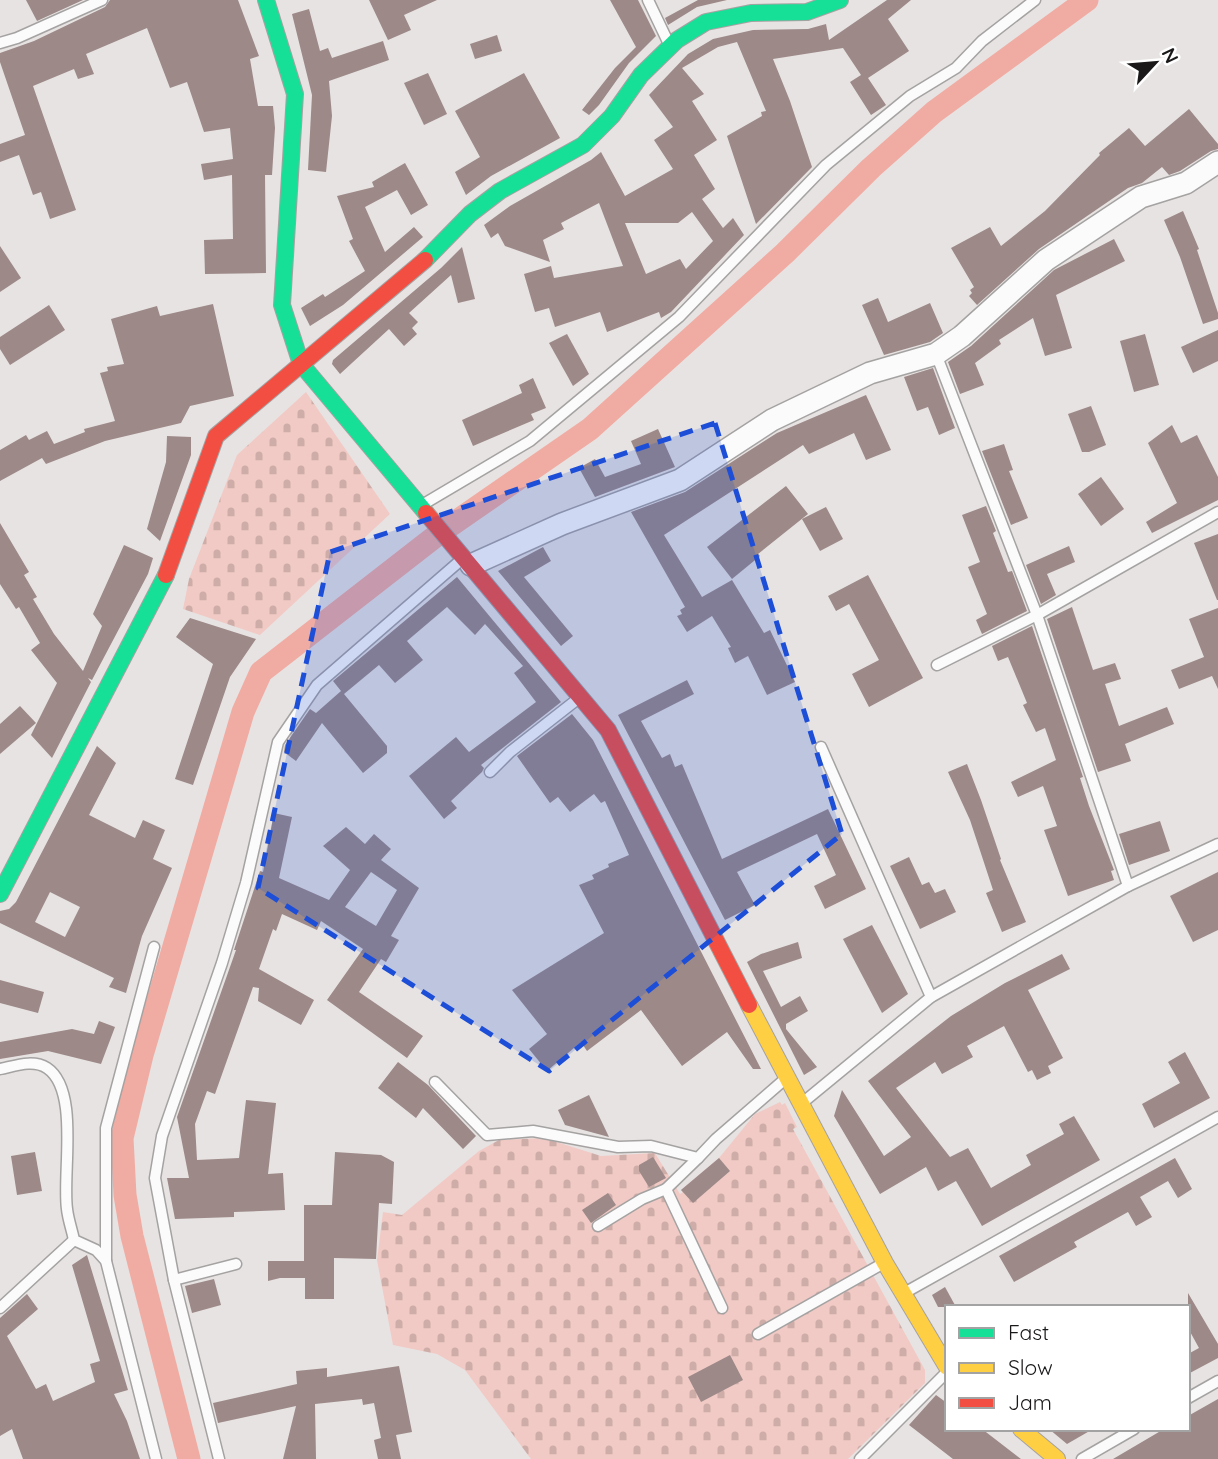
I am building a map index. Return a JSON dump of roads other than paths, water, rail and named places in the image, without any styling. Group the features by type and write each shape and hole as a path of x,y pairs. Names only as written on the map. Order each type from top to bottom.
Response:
{"street":[{"path":"266,0 295,94 282,305 300,364 608,730 800,1105 885,1263 945,1366"},
{"path":"0,894 164,580 216,436 430,255 480,206 500,191 583,145 612,116 641,75 670,46 706,22 751,13 807,12 840,0"},
{"path":"468,561 680,480 772,420 870,373 936,354 962,337 1046,260 1142,197 1186,183 1218,162"},
{"path":"1023,1431 1057,1459"}],"lane":[{"path":"0,43 18,38 102,0"},
{"path":"648,0 670,46"},
{"path":"420,506 530,441 679,317 826,165 910,96 956,68 982,41 1035,0"},
{"path":"936,354 1037,615 1128,886"},
{"path":"937,665 1037,615 1218,512"},
{"path":"219,1459 174,1280 155,1178 162,1136 222,963 246,883 278,742 317,685 468,561"},
{"path":"491,772 510,752 581,696"},
{"path":"821,747 931,997"},
{"path":"800,1105 931,997 1128,886 1218,844"},
{"path":"154,947 106,1128 106,1261 156,1459"},
{"path":"0,1069 31,1063 47,1068 57,1079 64,1096 66,1208 74,1240"},
{"path":"598,1226 642,1199 666,1189 716,1139 786,1078"},
{"path":"435,1082 487,1135 533,1131 618,1147 651,1146 698,1158"},
{"path":"903,1293 1218,1117"},
{"path":"666,1189 722,1308"},
{"path":"74,1240 96,1250 106,1261"},
{"path":"0,1308 74,1240"},
{"path":"758,1334 885,1263"},
{"path":"174,1280 236,1264"},
{"path":"860,1459 945,1371"},
{"path":"1190,1397 1218,1381"},
{"path":"1082,1459 1130,1431"}],"waterway":[{"path":"189,1459 132,1236 125,1195 122,1138 142,1055 243,712 261,672 441,532 590,429 785,253 871,168 934,112 1087,0"}]}
